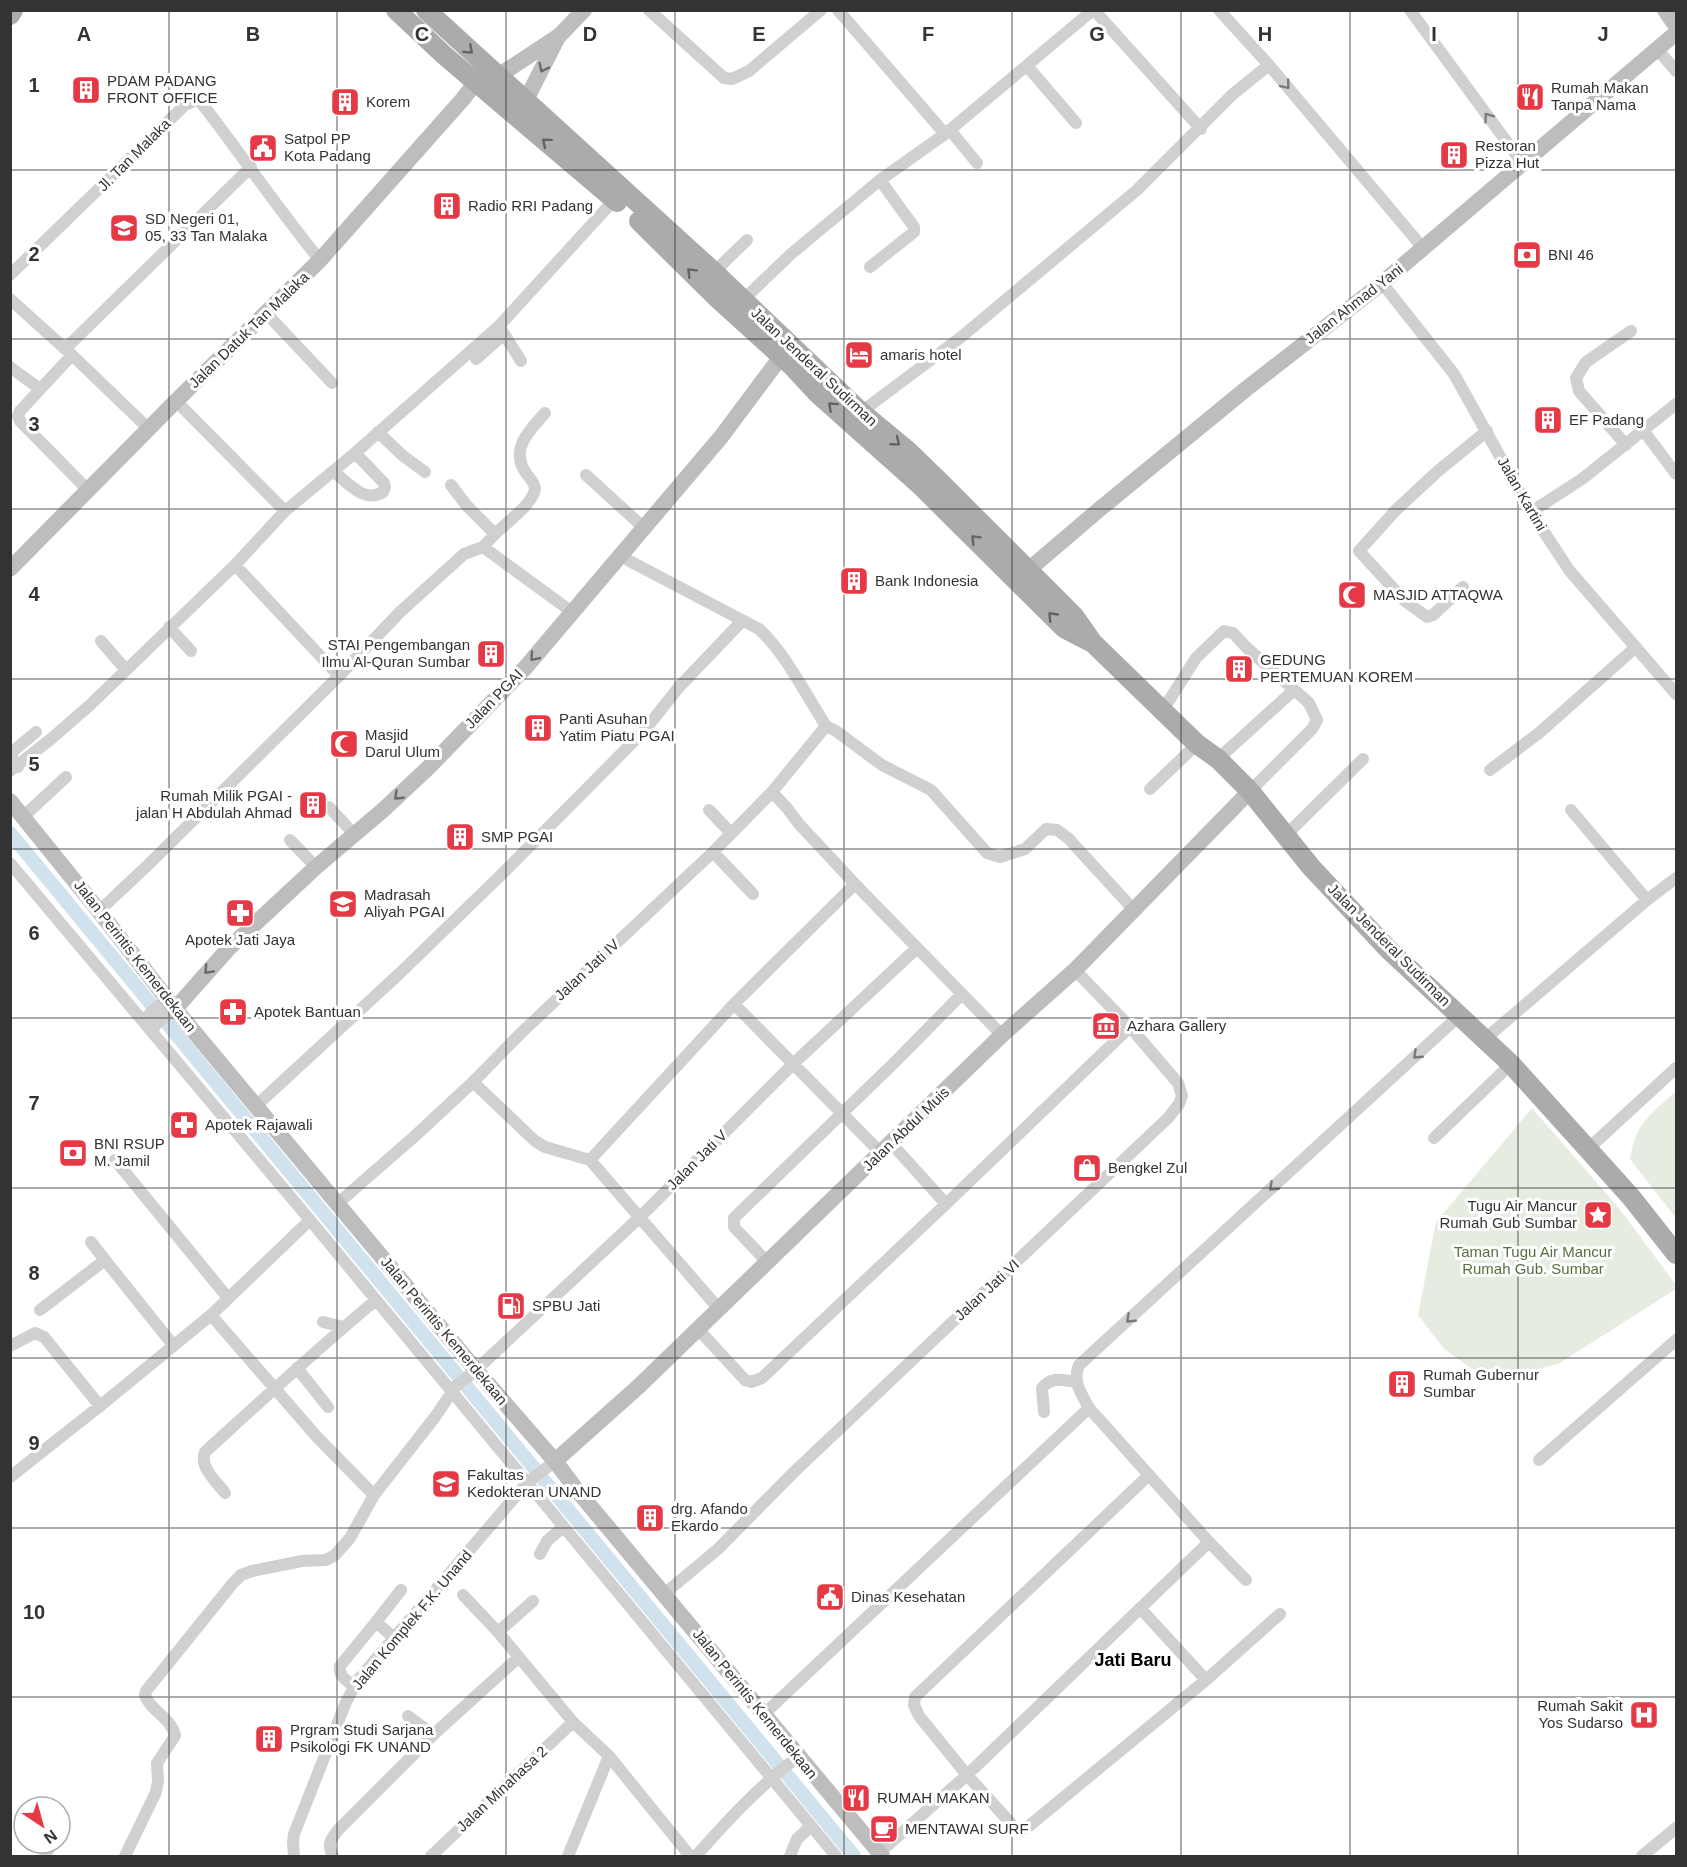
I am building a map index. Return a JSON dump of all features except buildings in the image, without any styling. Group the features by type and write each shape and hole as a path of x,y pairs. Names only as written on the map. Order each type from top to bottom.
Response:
{"main road":[{"path":"10,15 13,10"},
{"path":"396,10 444,55 615,199 792,366 817,393 1022,575"},
{"name":"Jalan Jenderal Sudirman","path":"426,10 714,272 861,412 916,459 1022,575 1074,616 1093,643 1197,744 1218,759 1250,790 1311,867 1389,949 1511,1064 1631,1197 1677,1254"}],"street":[{"path":"498,76 559,36 584,10"},
{"path":"650,10 724,78 732,79 749,71 821,10"},
{"path":"838,10 977,163"},
{"path":"743,300 791,254 880,180 948,132 1093,10 1201,129"},
{"path":"1219,10 1269,65 1423,248"},
{"path":"1410,10 1523,164"},
{"path":"1665,10 1677,26"},
{"name":"Jalan Ahmad Yani","path":"1022,575 1246,389 1382,283 1677,33"},
{"path":"526,100 559,36"},
{"path":"1658,49 1677,71"},
{"path":"861,412 960,338 1137,190 1201,129 1233,94 1269,65"},
{"path":"1027,66 1076,123"},
{"name":"Jalan Datuk Tan Malaka","path":"10,569 320,260 476,82"},
{"name":"Jl. Tan Malaka","path":"10,275 168,121 190,102 196,100 201,102 320,260"},
{"path":"89,491 18,419 20,411 69,352 251,167"},
{"path":"870,267 914,232 914,227 880,180"},
{"path":"476,360 615,199"},
{"path":"714,272 747,240"},
{"name":"Jalan Kartini","path":"1382,283 1454,374 1532,513 1569,570 1677,694"},
{"path":"10,299 149,429"},
{"path":"266,314 332,383"},
{"path":"502,330 521,361"},
{"path":"36,732 12,752 14,769 90,705 235,565 285,511 502,330"},
{"path":"1626,445 1579,391 1576,378 1586,362 1631,331"},
{"name":"Jalan PGAI","path":"168,1006 316,867 428,768 525,668 721,437 780,357"},
{"path":"10,367 40,389"},
{"path":"176,401 285,511"},
{"path":"1532,513 1582,479 1677,404"},
{"path":"99,910 158,856 400,612 464,554 483,547 529,501 535,485 521,465 520,449 527,433 545,413"},
{"path":"1643,430 1677,474"},
{"path":"1463,587 1433,615 1427,617 1406,602 1359,551 1396,510 1487,431"},
{"path":"378,432 402,455 426,472"},
{"path":"333,471 364,495 372,496 383,492 386,488 384,483 355,453"},
{"path":"586,475 644,528"},
{"path":"451,485 467,506 495,534"},
{"path":"483,547 572,612"},
{"path":"620,556 759,630 767,637 826,726 882,765 931,790 987,853 1000,857 1025,849 1046,829 1057,830 1068,838 1133,909"},
{"path":"235,565 339,676"},
{"path":"257,1105 399,974 509,867 644,731 679,687 742,621"},
{"path":"169,627 191,651"},
{"path":"1163,710 1196,657 1224,632 1233,633 1309,703 1317,720 1312,729 1250,790"},
{"path":"101,641 126,670"},
{"path":"1490,770 1539,733 1636,647"},
{"path":"1218,759 1294,690"},
{"name":"Jalan Jati IV","path":"338,1204 473,1082 521,1033 713,852 772,792 826,726"},
{"path":"1150,789 1197,744"},
{"path":"1286,835 1363,759"},
{"path":"23,817 66,777"},
{"name":"Jalan Abdul Muis","path":"551,1464 638,1387 1002,1035 1075,970 1250,790"},
{"path":"772,792 855,884 1002,1035"},
{"name":"Jalan Perintis Kemerdekaan","path":"10,801 99,910 168,1006 257,1105 473,1373 551,1464 576,1489 764,1714 795,1760 881,1855"},
{"path":"329,807 354,834"},
{"path":"709,810 731,833"},
{"path":"1571,810 1647,900"},
{"path":"290,840 316,867"},
{"path":"713,852 753,894"},
{"path":"10,863 151,1022 310,1220 454,1389 563,1527 773,1777 836,1857"},
{"path":"1485,1040 1647,900 1677,878"},
{"path":"590,1160 734,1004 855,884"},
{"name":"Jalan Jati V","path":"125,1857 156,1792 157,1763 175,1736 171,1726 147,1701 146,1691 241,1575 302,1561 326,1560 335,1555 350,1538 374,1495 454,1389 639,1218 793,1064 917,948"},
{"name":"Jalan Jati VI","path":"664,1594 718,1549 794,1472 1168,1118 1179,1104 1182,1096 1178,1083 1130,1027 1075,970"},
{"path":"767,1262 734,1227 734,1218 962,994"},
{"path":"734,1004 841,1114 886,1148 946,1204"},
{"path":"151,1022 168,1006"},
{"path":"1246,1580 1089,1408 1076,1382 1076,1372 1079,1365 1460,1015"},
{"path":"698,1329 745,1380 756,1381 762,1378 1130,1027"},
{"path":"1434,1138 1511,1064"},
{"path":"1588,1149 1677,1068"},
{"path":"473,1082 535,1141 546,1148 590,1160 719,1309"},
{"path":"115,1160 228,1298"},
{"path":"10,1477 211,1315 310,1220"},
{"path":"91,1242 173,1345"},
{"path":"40,1310 105,1260"},
{"path":"225,1492 204,1464 205,1452 376,1300"},
{"path":"211,1315 317,1437 374,1495"},
{"path":"323,1322 343,1327"},
{"path":"10,1346 34,1333 44,1337 100,1406"},
{"path":"1539,1461 1677,1340"},
{"path":"297,1368 328,1407"},
{"path":"1044,1412 1042,1388 1047,1382 1054,1379 1076,1382"},
{"path":"764,1714 1089,1408"},
{"name":"Jalan Komplek F.K. Unand","path":"294,1857 294,1834 346,1702 355,1687 394,1638 529,1482 551,1464"},
{"path":"1149,1475 915,1697 914,1705 920,1716 967,1775 1015,1828 1023,1829 1206,1680 1280,1614"},
{"path":"540,1554 547,1541 563,1527"},
{"path":"881,1855 1209,1542"},
{"path":"355,1687 340,1673 340,1666 401,1590"},
{"path":"463,1595 498,1632 573,1722 609,1756 690,1857"},
{"path":"498,1632 533,1602"},
{"path":"1140,1608 1206,1680"},
{"path":"376,1622 394,1638"},
{"path":"333,1857 329,1849 330,1840 338,1830 433,1735 519,1657"},
{"path":"408,1716 433,1735"},
{"name":"Jalan Minahasa 2","path":"431,1857 573,1722"},
{"path":"568,1857 609,1756"},
{"path":"696,1857 721,1828 773,1777 795,1760"},
{"path":"790,1857 796,1839 811,1826"},
{"path":"1642,1857 1677,1828"},
{"name":"Jalan Komplek F.K. Unand","path":"284,1857 293,1842"}],"green space":[{"path":"1676,1091 1676,1218 1630,1159 1640,1128 1652,1113"},
{"name":"Taman Tugu Air Mancur Rumah Gub. Sumbar","path":"1532,1108 1618,1207 1676,1285 1676,1289 1558,1364 1512,1375 1472,1369 1444,1349 1418,1315 1436,1222"}],"waterway":[{"path":"10,833 854,1856"}],"place":[{"name":"PDAM PADANG FRONT OFFICE","path":"86,90"},
{"name":"Rumah Makan Tanpa Nama","path":"1530,97"},
{"name":"Korem","path":"345,102"},
{"name":"Satpol PP Kota Padang","path":"263,148"},
{"name":"Restoran Pizza Hut","path":"1454,155"},
{"name":"Radio RRI Padang","path":"447,206"},
{"name":"SD Negeri 01, 05, 33 Tan Malaka","path":"124,228"},
{"name":"BNI 46","path":"1527,255"},
{"name":"amaris hotel","path":"859,355"},
{"name":"EF Padang","path":"1548,420"},
{"name":"Bank Indonesia","path":"854,581"},
{"name":"MASJID ATTAQWA","path":"1352,595"},
{"name":"STAI Pengembangan Ilmu Al-Quran Sumbar","path":"491,654"},
{"name":"GEDUNG PERTEMUAN KOREM","path":"1239,669"},
{"name":"Panti Asuhan Yatim Piatu PGAI","path":"538,728"},
{"name":"Masjid Darul Ulum","path":"344,744"},
{"name":"Rumah Milik PGAI - jalan H Abdulah Ahmad","path":"313,805"},
{"name":"SMP PGAI","path":"460,837"},
{"name":"Madrasah Aliyah PGAI","path":"343,904"},
{"name":"Apotek Jati Jaya","path":"240,913"},
{"name":"Apotek Bantuan","path":"233,1012"},
{"name":"Azhara Gallery","path":"1106,1026"},
{"name":"Apotek Rajawali","path":"184,1125"},
{"name":"BNI RSUP M. Jamil","path":"73,1153"},
{"name":"Bengkel Zul","path":"1087,1168"},
{"name":"Tugu Air Mancur Rumah Gub Sumbar","path":"1598,1215"},
{"name":"SPBU Jati","path":"511,1306"},
{"name":"Rumah Gubernur Sumbar","path":"1402,1384"},
{"name":"Fakultas Kedokteran UNAND","path":"446,1484"},
{"name":"drg. Afando Ekardo","path":"650,1518"},
{"name":"Dinas Kesehatan","path":"830,1597"},
{"name":"Rumah Sakit Yos Sudarso","path":"1644,1715"},
{"name":"Prgram Studi Sarjana Psikologi FK UNAND","path":"269,1739"},
{"name":"RUMAH MAKAN","path":"856,1798"},
{"name":"MENTAWAI SURF","path":"884,1829"}],"district":[{"name":"Jati Baru","path":"1133,1660"}]}
